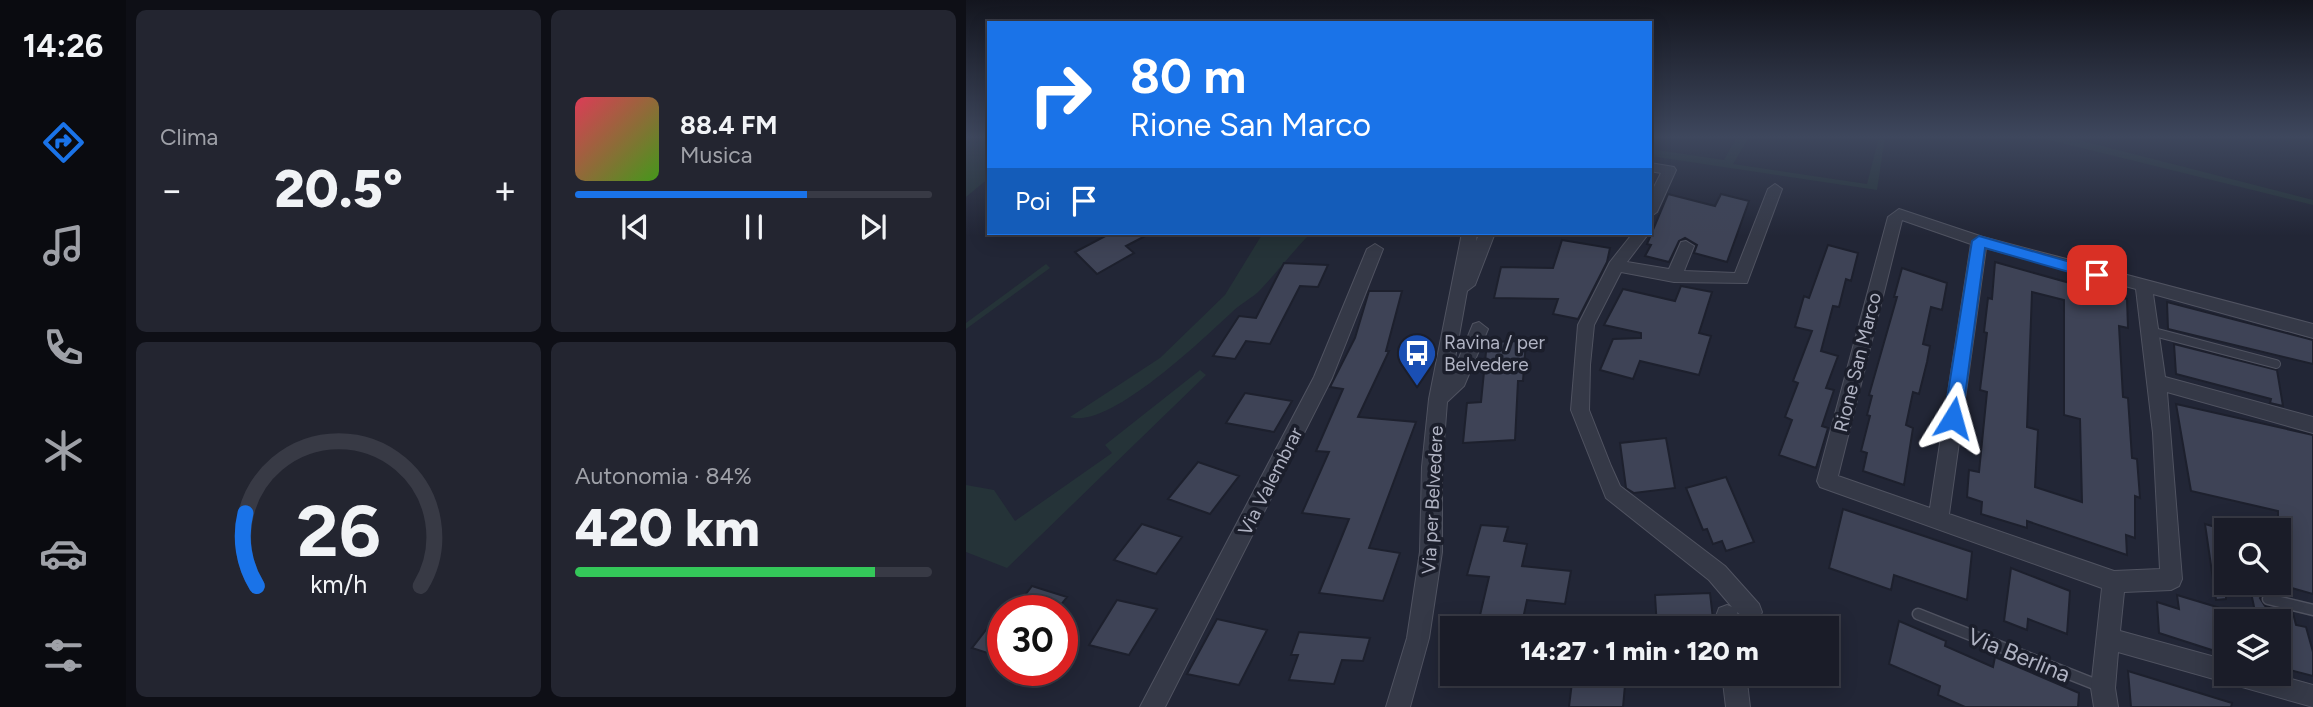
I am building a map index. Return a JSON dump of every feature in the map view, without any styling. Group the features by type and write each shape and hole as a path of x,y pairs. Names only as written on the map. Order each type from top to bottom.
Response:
{"street":[{"path":"1652,208 1669,170"},
{"path":"1616,266 1674,276 1741,279 1775,189"},
{"name":"Rione San Marco","path":"2144,288 2157,382 2170,523 2171,579 2114,582 1827,481 1895,217 1899,214 1979,241 2144,288 2313,331"},
{"name":"Via per Belvedere","path":"1398,707 1418,638 1432,552 1432,467 1438,399 1448,333 1469,235"},
{"name":"Via per Belvedere","path":"1448,333 1486,235"},
{"path":"1639,235 1616,266 1586,325 1580,410 1613,492 1717,573 1751,612"},
{"path":"1938,519 1979,241"},
{"path":"1674,276 1686,246"},
{"name":"Via Valembrar","path":"1152,707 1323,378 1375,249"},
{"path":"1438,399 1458,381 1479,329"},
{"path":"2157,382 2313,425"},
{"path":"2105,697 2114,582"},
{"path":"2121,642 2214,669"},
{"path":"1735,686 1738,707"},
{"path":"2275,686 2313,697"}],"lane":[{"path":"2150,331 2276,364"},
{"path":"2269,599 2313,610"},
{"name":"Via Berlina","path":"1918,614 2105,697"}],"shaded area":[{"path":"966,170 987,170 987,180 966,197"},
{"path":"1743,170 1773,170 1867,184 1871,170 1880,170 1877,190"},
{"path":"2171,170 2196,170 2313,200 2313,205"},
{"path":"1262,235 1309,235 1258,292 1155,379 1108,410 1087,417 1070,417 1160,358 1225,295"},
{"path":"1046,264 1050,268 966,329 966,323"},
{"path":"1200,370 1206,375 1007,568 966,552 966,485 994,490 1015,521 1112,453 1105,445"}],"building":[{"path":"1668,194 1715,206 1721,194 1749,201 1727,262 1694,253 1697,245 1685,238 1679,241 1669,262 1645,256 1651,245 1647,244"},
{"path":"1107,235 1147,235 1126,246 1134,253 1097,274 1075,252"},
{"path":"1562,240 1610,248 1607,262 1578,319 1553,314 1558,299 1494,298 1501,267 1553,268"},
{"path":"1828,245 1858,253 1851,281 1846,279 1839,307 1833,306 1821,351 1838,356 1826,388 1834,390 1822,426 1828,428 1816,468 1779,455 1792,420 1785,417 1798,383 1793,381 1812,331 1795,327 1804,296 1809,298"},
{"path":"1995,262 2127,299 2128,328 2119,326 2123,397 2128,398 2132,458 2137,459 2140,498 2135,496 2135,538 2126,535 2127,555 2027,521 2027,528 1981,514 1982,502 1967,497 1969,470 1979,472 1987,392 1980,390 1987,333 1984,332 1988,298 1992,299","holes":["2032,292 2064,300 2064,415 2080,419 2082,502 2035,487 2038,430 2027,427"]},
{"path":"1284,263 1328,265 1318,287 1300,286 1270,344 1246,341 1235,359 1213,356 1239,316 1256,318"},
{"path":"1902,268 1947,283 1942,310 1931,307 1923,344 1930,346 1919,394 1913,392 1906,425 1913,428 1904,485 1863,471 1867,453 1861,451 1870,416 1867,415 1872,396 1869,395 1897,297 1894,297"},
{"path":"1681,286 1712,292 1699,333 1711,336 1699,375 1640,361 1633,379 1600,370 1613,339 1641,338 1641,333 1604,325 1623,289 1675,301"},
{"path":"1369,291 1402,291 1386,351 1389,351 1358,417 1416,422 1369,548 1400,553 1383,601 1319,593 1349,519 1302,513 1329,452 1316,451 1343,389 1330,387 1355,338"},
{"path":"2167,302 2313,340 2313,364 2168,329"},
{"path":"1526,341 1523,381 1518,381 1515,440 1463,443 1467,403 1481,402 1487,342"},
{"path":"2174,344 2277,370 2283,406 2270,403 2271,399 2176,374"},
{"path":"1245,393 1292,401 1274,432 1226,423"},
{"path":"2176,404 2313,435 2313,594 2291,588 2291,518 2278,518 2278,511 2191,491"},
{"path":"1666,438 1675,488 1634,493 1626,488 1620,443"},
{"path":"1198,462 1239,476 1210,514 1168,499"},
{"path":"1726,477 1754,542 1726,551 1722,541 1713,544 1707,529 1703,530 1686,488"},
{"path":"1843,509 1972,552 1967,600 1894,575 1891,590 1829,568"},
{"path":"1142,524 1182,537 1156,574 1114,560"},
{"path":"2205,524 2214,527 2214,586"},
{"path":"1481,525 1508,527 1504,541 1527,544 1522,566 1571,571 1565,604 1527,600 1524,616 1480,616 1489,577 1467,575"},
{"path":"2011,568 2070,591 2067,634 2028,619 2027,630 2004,621"},
{"path":"1032,586 1061,595 1025,595"},
{"path":"1710,593 1713,616 1656,616 1655,595"},
{"path":"2177,595 2223,609 2214,609 2214,651 2159,633 2157,602 2179,609"},
{"path":"2215,595 2226,595 2226,599 2216,600"},
{"path":"2252,595 2263,595 2260,598 2265,606 2277,609 2254,609"},
{"path":"1117,600 1157,609 1129,655 1089,645"},
{"path":"2291,612 2296,625 2306,627 2313,652 2313,676 2291,670"},
{"path":"1217,619 1267,630 1239,685 1187,674"},
{"path":"1899,621 1946,641 1945,646 1993,667 1995,657 2079,693 2078,707 1965,707 1938,695 1940,686 1889,664"},
{"path":"987,629 987,653 972,648"},
{"path":"1299,632 1370,638 1363,661 1342,660 1334,684 1289,680 1298,655 1291,655"},
{"path":"2128,671 2232,703 2231,707 2131,707"},
{"path":"1572,686 1625,686 1623,707 1569,707"}],"place":[{"name":"Ravina / per Belvedere","path":"1417,387"}],"route":[{"path":"1953,418 1979,241 2097,275"}]}
